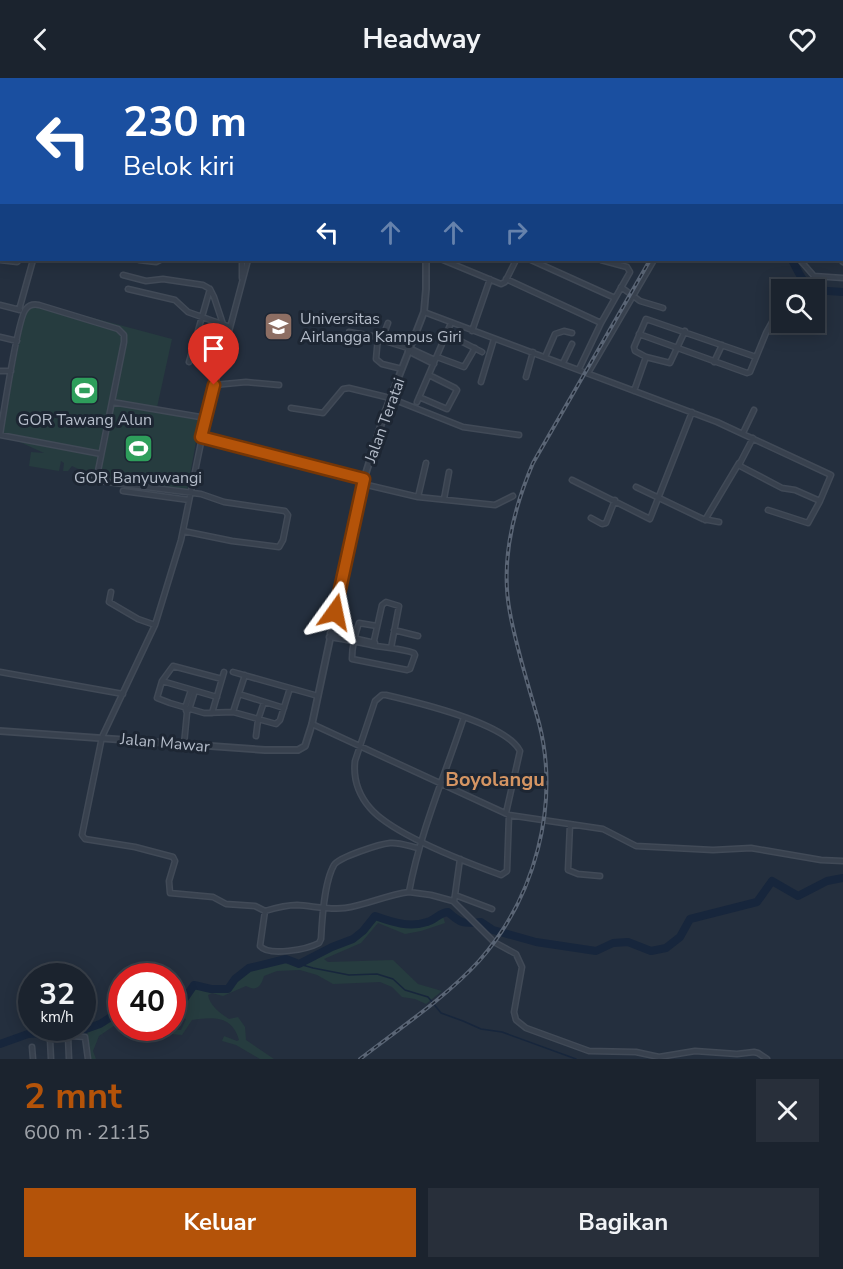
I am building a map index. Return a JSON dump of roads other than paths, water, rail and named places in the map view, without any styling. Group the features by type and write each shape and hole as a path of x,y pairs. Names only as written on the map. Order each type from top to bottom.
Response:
{"street":[{"path":"33,261 0,435 101,454"},
{"path":"242,261 242,279"},
{"path":"248,261 201,437 183,531 155,625 102,737 82,837 173,857 174,866 168,881 170,893 213,897 226,904 255,906 265,911 290,905 323,908 356,906 377,898 409,892 441,897 454,902 494,942 516,954 520,960 522,977 514,1017 526,1028 590,1050 636,1052 659,1057 695,1051 737,1054 754,1052 767,1059"},
{"name":"Jalan Teratai","path":"312,724 363,482 390,398 424,312 426,261"},
{"path":"445,261 501,284 504,284 516,261"},
{"path":"533,261 615,298"},
{"path":"579,369 630,270 613,261"},
{"path":"588,373 653,261"},
{"path":"801,261 814,276 843,278"},
{"path":"123,275 146,281 163,279 203,285 210,289 223,325"},
{"path":"471,331 490,279"},
{"path":"507,279 601,323"},
{"path":"621,287 648,304 663,308"},
{"path":"128,289 175,300 188,312 230,327"},
{"path":"189,362 210,289"},
{"path":"0,305 22,310 34,304 39,305 122,332 124,342 96,481"},
{"path":"424,312 692,412 831,474 820,501 810,521 806,524 768,510"},
{"path":"685,331 670,363 646,357 634,349 645,320 648,318 685,331 756,357"},
{"path":"388,323 385,331 378,337 375,356 382,364 402,369"},
{"path":"429,375 457,390 446,409 418,399 451,323"},
{"path":"639,334 747,374 771,326"},
{"path":"546,357 555,334 564,331 572,333"},
{"path":"349,332 378,337"},
{"path":"447,334 482,352"},
{"path":"0,337 17,341"},
{"path":"480,382 494,339"},
{"path":"385,341 435,360 464,367 475,348"},
{"path":"563,363 572,344"},
{"path":"714,362 722,345"},
{"path":"526,377 533,352"},
{"path":"191,355 220,363"},
{"path":"634,391 646,357"},
{"path":"0,371 11,371"},
{"path":"214,385 246,382 279,385"},
{"path":"291,408 323,413 345,388 390,398 458,425 519,435"},
{"path":"112,402 206,418"},
{"path":"742,433 754,410"},
{"path":"572,480 650,519 692,412"},
{"path":"201,437 418,497 495,505 513,496"},
{"path":"705,520 753,438"},
{"path":"418,497 426,463"},
{"path":"740,463 741,468 782,488 795,490 820,501"},
{"path":"444,499 449,472"},
{"path":"84,479 201,494 224,502 285,511 288,517 279,548 183,531"},
{"path":"636,487 705,520 719,522"},
{"path":"123,491 189,500"},
{"path":"591,518 602,524 606,523 615,501"},
{"path":"111,592 109,602 155,625"},
{"path":"373,644 383,603 396,604 399,608 391,648"},
{"path":"330,635 355,640 373,644 384,646 414,653 410,669 352,659 355,640 359,623 376,626"},
{"path":"394,630 418,636"},
{"path":"222,679 175,666 171,667 162,681 157,698 187,710 212,713 233,712 258,720 278,723 290,688"},
{"path":"0,672 123,694"},
{"path":"212,713 224,672"},
{"path":"233,672 318,696"},
{"path":"233,712 245,675"},
{"path":"162,681 216,697"},
{"path":"184,744 187,710 193,690"},
{"path":"239,694 284,708"},
{"path":"382,696 390,696 464,717 502,735 520,750 507,814 509,860 506,874 501,876 460,859 382,819 361,796 355,781 354,771 361,747 372,707 382,696"},
{"path":"256,736 264,702"},
{"path":"409,892 418,848 464,717"},
{"path":"312,724 507,814 603,829 636,846 713,850 751,848 821,860 843,861"},
{"name":"Jalan Mawar","path":"0,731 265,750 298,750 307,743 312,724"},
{"path":"570,824 568,870 578,874 600,876"},
{"path":"265,911 260,940 262,949 298,950 319,943 323,908 333,867 339,861 388,843 418,848"},
{"path":"454,902 460,859"},
{"path":"455,895 492,909"},
{"path":"50,1041 51,1059"},
{"path":"68,1041 69,1059"},
{"path":"86,1041 88,1059"},
{"path":"32,1047 33,1059"}],"waterway":[{"path":"793,261 803,279"},
{"path":"825,291 843,292"},
{"path":"186,997 194,985 211,989 228,989 235,979 249,968 286,959 299,964 353,939 375,916 394,922 420,924 448,912 463,922 481,922 493,930 536,942 596,951 613,943 628,942 651,951 666,948 680,937 690,919 757,902 772,881 798,896 827,881 843,878"},
{"path":"299,964 349,975 377,974 393,979 405,990 428,997 441,1013 481,1029 502,1032 576,1059"},
{"path":"0,1044 28,1034 83,1030 108,1019"}],"railway":[{"path":"360,1059 466,975 499,936 528,880 538,849 544,818 545,754 510,613 507,594 510,536 533,463 649,261"}],"place":[{"name":"Universitas Airlangga Kampus Giri","path":"279,327"},
{"name":"GOR Tawang Alun","path":"85,391"},
{"name":"GOR Banyuwangi","path":"138,449"}],"district":[{"name":"Boyolangu","path":"495,779"}]}
